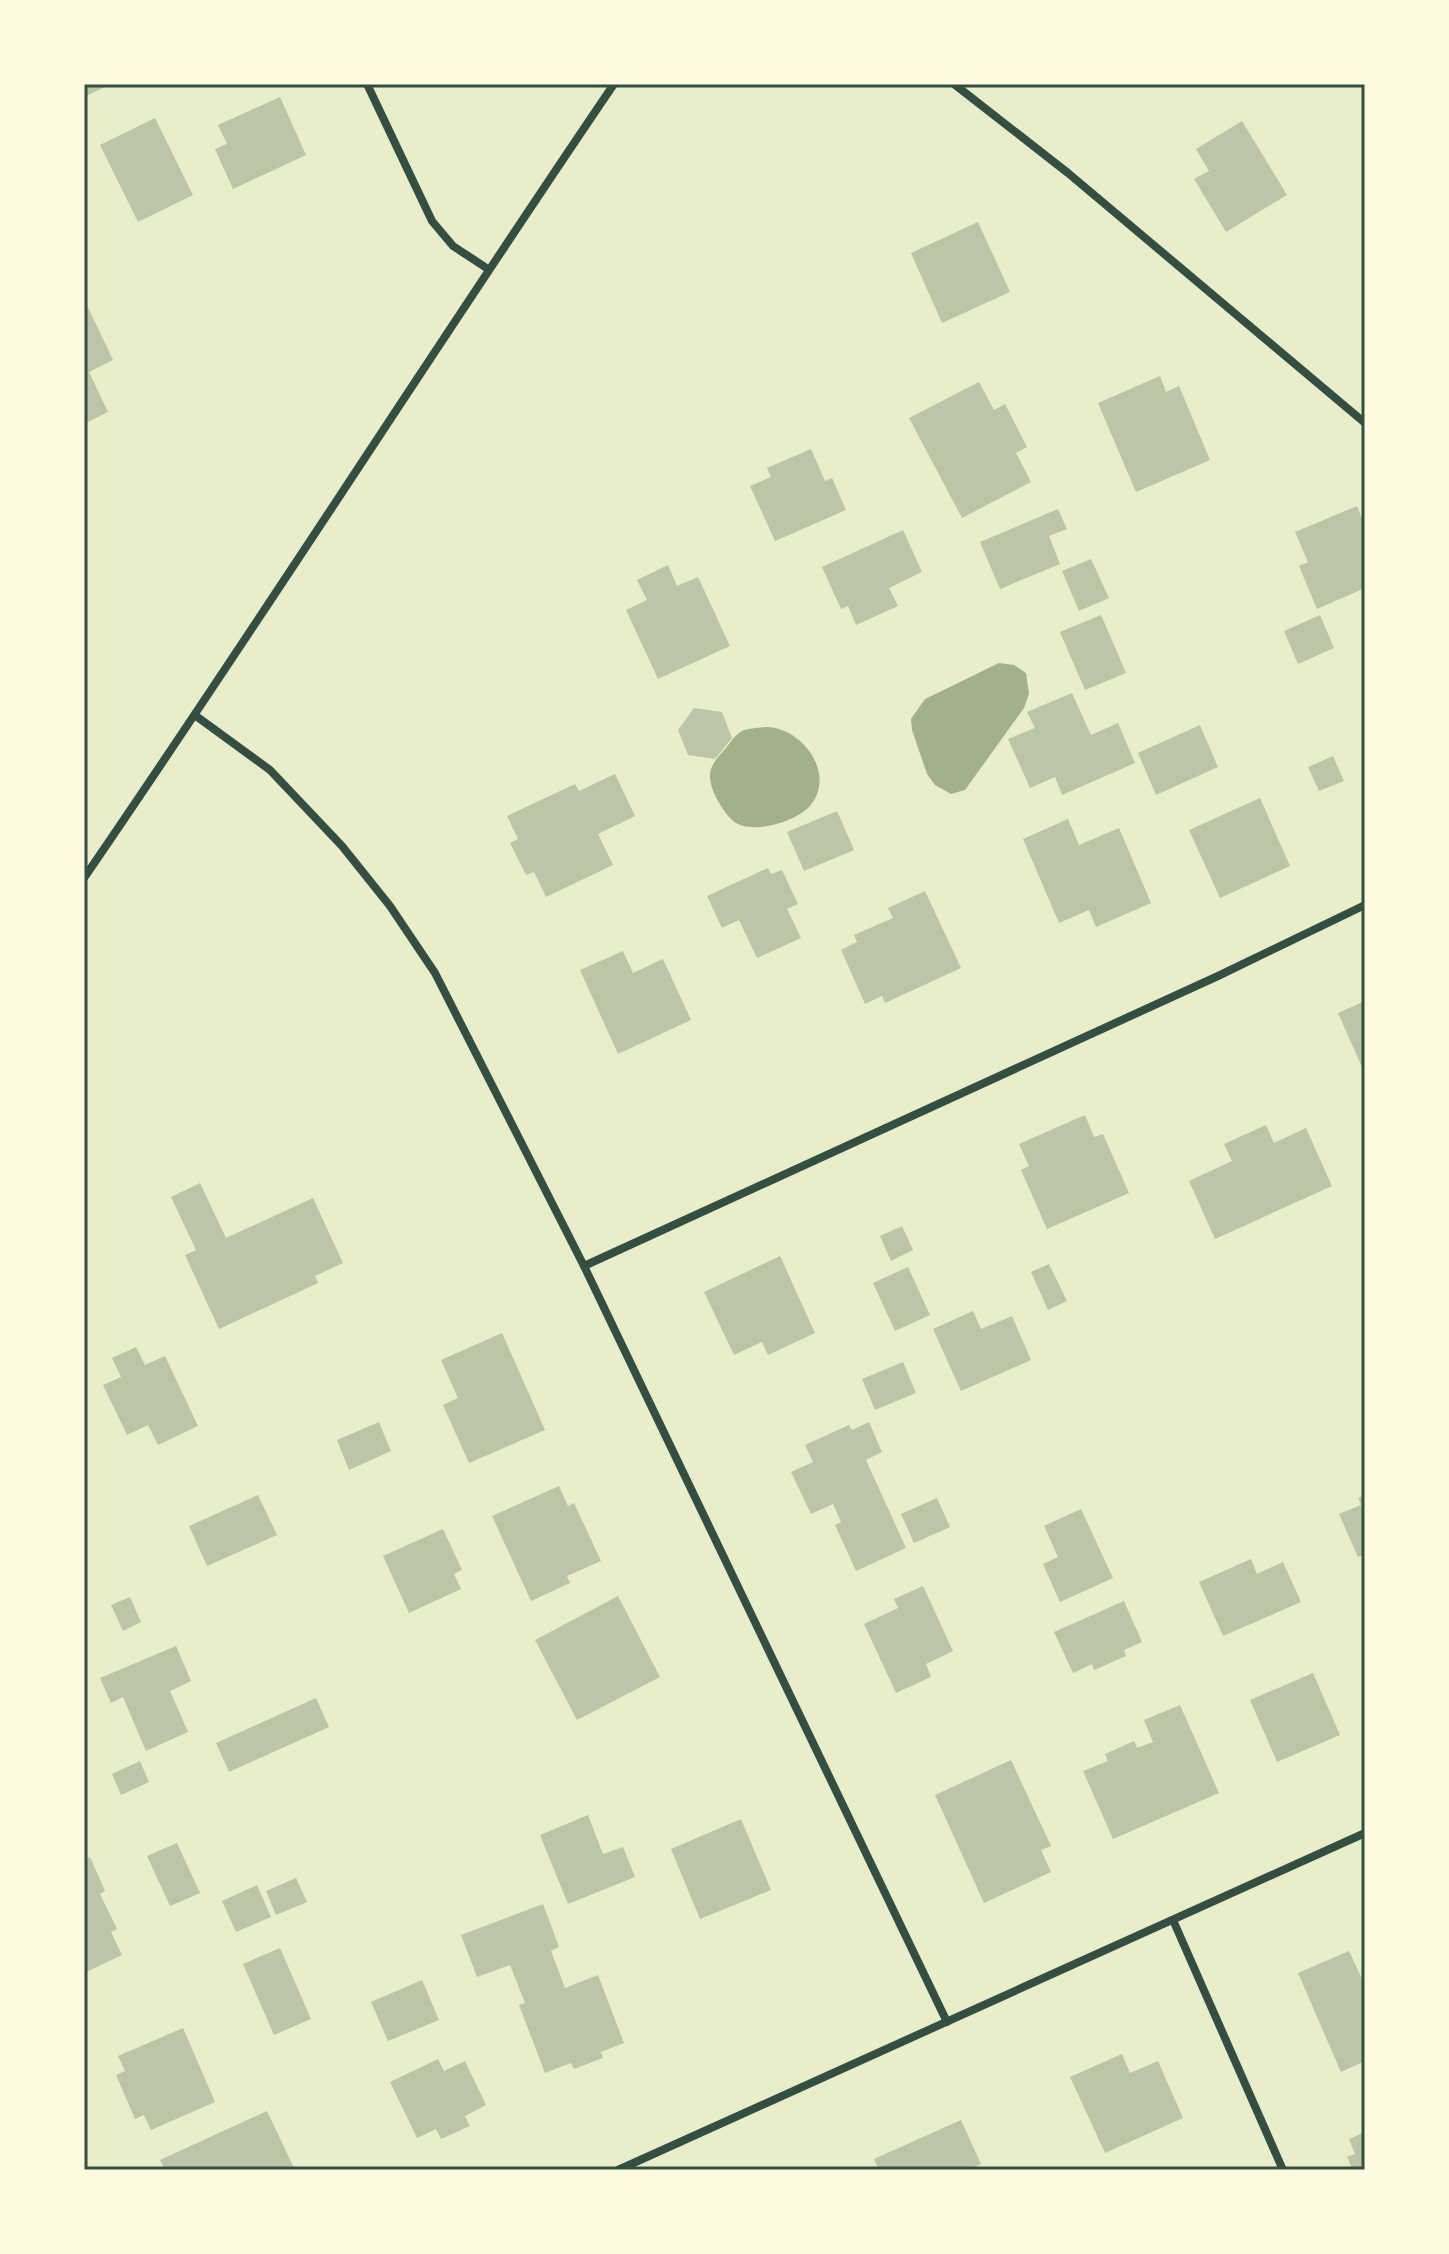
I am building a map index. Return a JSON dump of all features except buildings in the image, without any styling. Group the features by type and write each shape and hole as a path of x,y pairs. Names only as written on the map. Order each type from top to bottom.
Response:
{"street":[{"path":"367,84 432,221 453,246 488,269"},
{"path":"84,878 196,716 488,269 614,84"},
{"path":"954,84 1068,173 1365,423"},
{"path":"196,716 270,770 342,846 390,906 435,973 584,1266 947,2022"},
{"path":"584,1266 1218,976 1365,905"},
{"path":"618,2170 1365,1833"},
{"path":"1173,1920 1283,2170"}],"shaded area":[{"path":"999,663 1014,665 1026,673 1029,694 1024,708 965,790 951,794 935,785 927,774 911,719 925,699"},
{"path":"766,727 779,729 803,744 812,754 820,780 817,793 803,812 783,822 749,827 731,819 723,809 712,789 711,769 739,733"}]}
